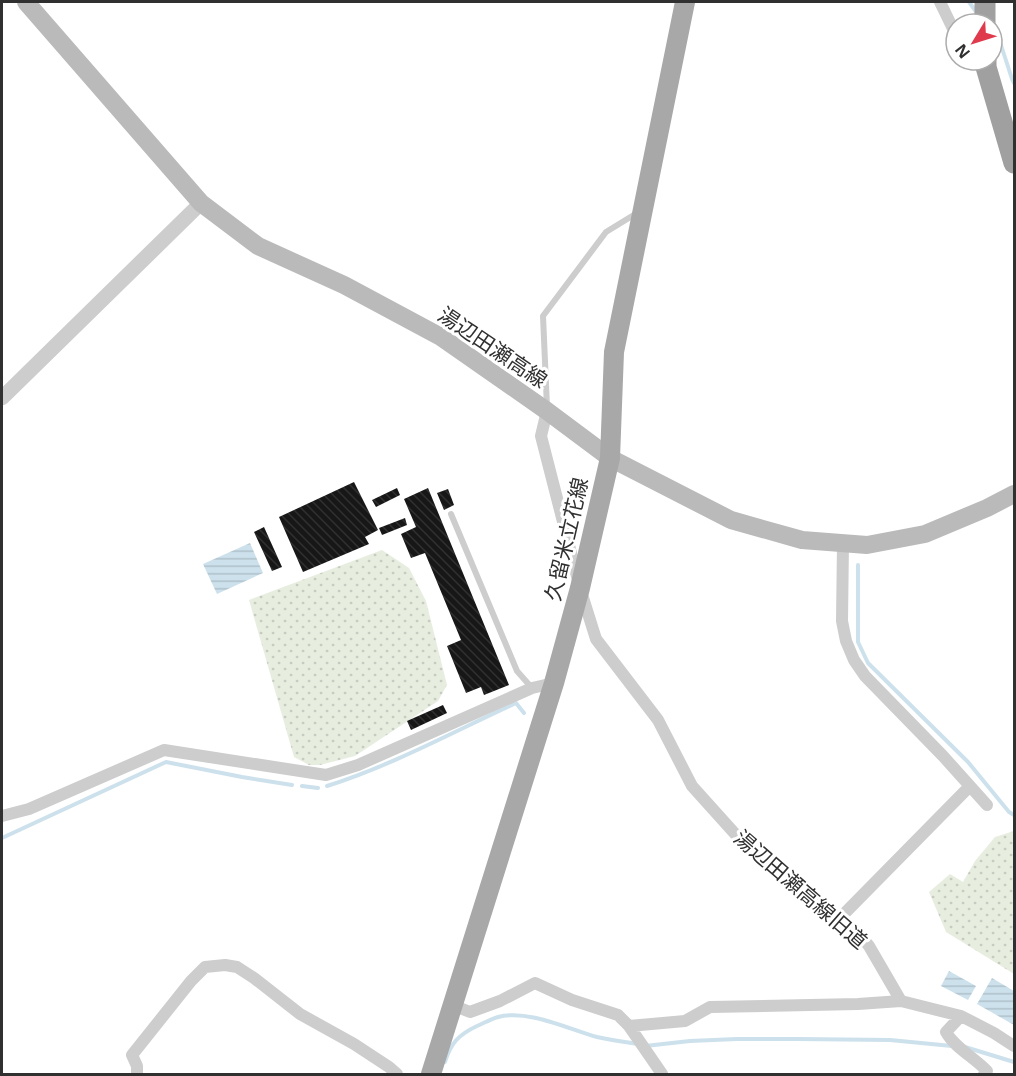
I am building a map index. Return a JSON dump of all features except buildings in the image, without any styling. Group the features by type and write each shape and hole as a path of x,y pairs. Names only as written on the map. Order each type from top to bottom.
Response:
{"highway":[{"path":"985,72 1014,163"}],"main road":[{"name":"湯辺田瀬高線","path":"27,2 201,203 258,246 344,285 441,337 610,458 731,520 802,540 867,545 925,534 1014,494"},
{"name":"久留米立花線","path":"431,1074 554,683 580,588 610,458 614,352 685,2"}],"street":[{"path":"2,398 201,203"},
{"name":"湯辺田瀬高線旧道","path":"547,411 541,436 580,588 596,639 658,720 692,786 737,836 784,880 861,936 901,1001"},
{"path":"843,543 842,621 846,641 854,660 865,676 987,805"},
{"path":"2,816 29,809 164,750 326,775 358,765 532,688 554,683"},
{"path":"838,920 970,786"},
{"path":"137,1074 137,1066 132,1055 191,981 205,967 225,965 245,973 300,1014 354,1044 397,1074"},
{"path":"452,1005 470,1012 500,1001 535,983 572,1000 618,1015 629,1026 662,1074"},
{"path":"629,1026 685,1021 710,1007 901,1001 961,1016 1014,1046"},
{"path":"961,1016 946,1032 979,1062 987,1071 984,1074"}],"lane":[{"path":"547,411 543,316 606,232 644,208"},
{"path":"451,514 517,671 532,688"}],"shaded area":[{"path":"382,550 409,568 426,601 447,685 438,701 355,756 320,765 309,765 294,757 249,600"},
{"path":"1014,831 1014,974 946,932 929,892 950,874 963,882 975,861 995,837"}],"water":[{"path":"250,543 263,573 217,594 203,564"},
{"path":"949,971 976,986 968,1000 941,986"},
{"path":"992,978 1014,991 1014,1025 977,1004"}],"waterway":[{"path":"969,2 976,12"},
{"path":"1004,54 1014,83"},
{"path":"858,565 858,642 868,663 968,762 1009,812 1014,815"},
{"path":"327,786 399,758 516,703 524,713"},
{"path":"2,838 166,762 292,785"},
{"path":"302,786 318,788"},
{"path":"445,1062 456,1040 465,1033 493,1019 510,1015 535,1018 597,1037 638,1044"},
{"path":"645,1046 737,1039 890,1040 952,1046"},
{"path":"965,1047 1014,1062"}]}
